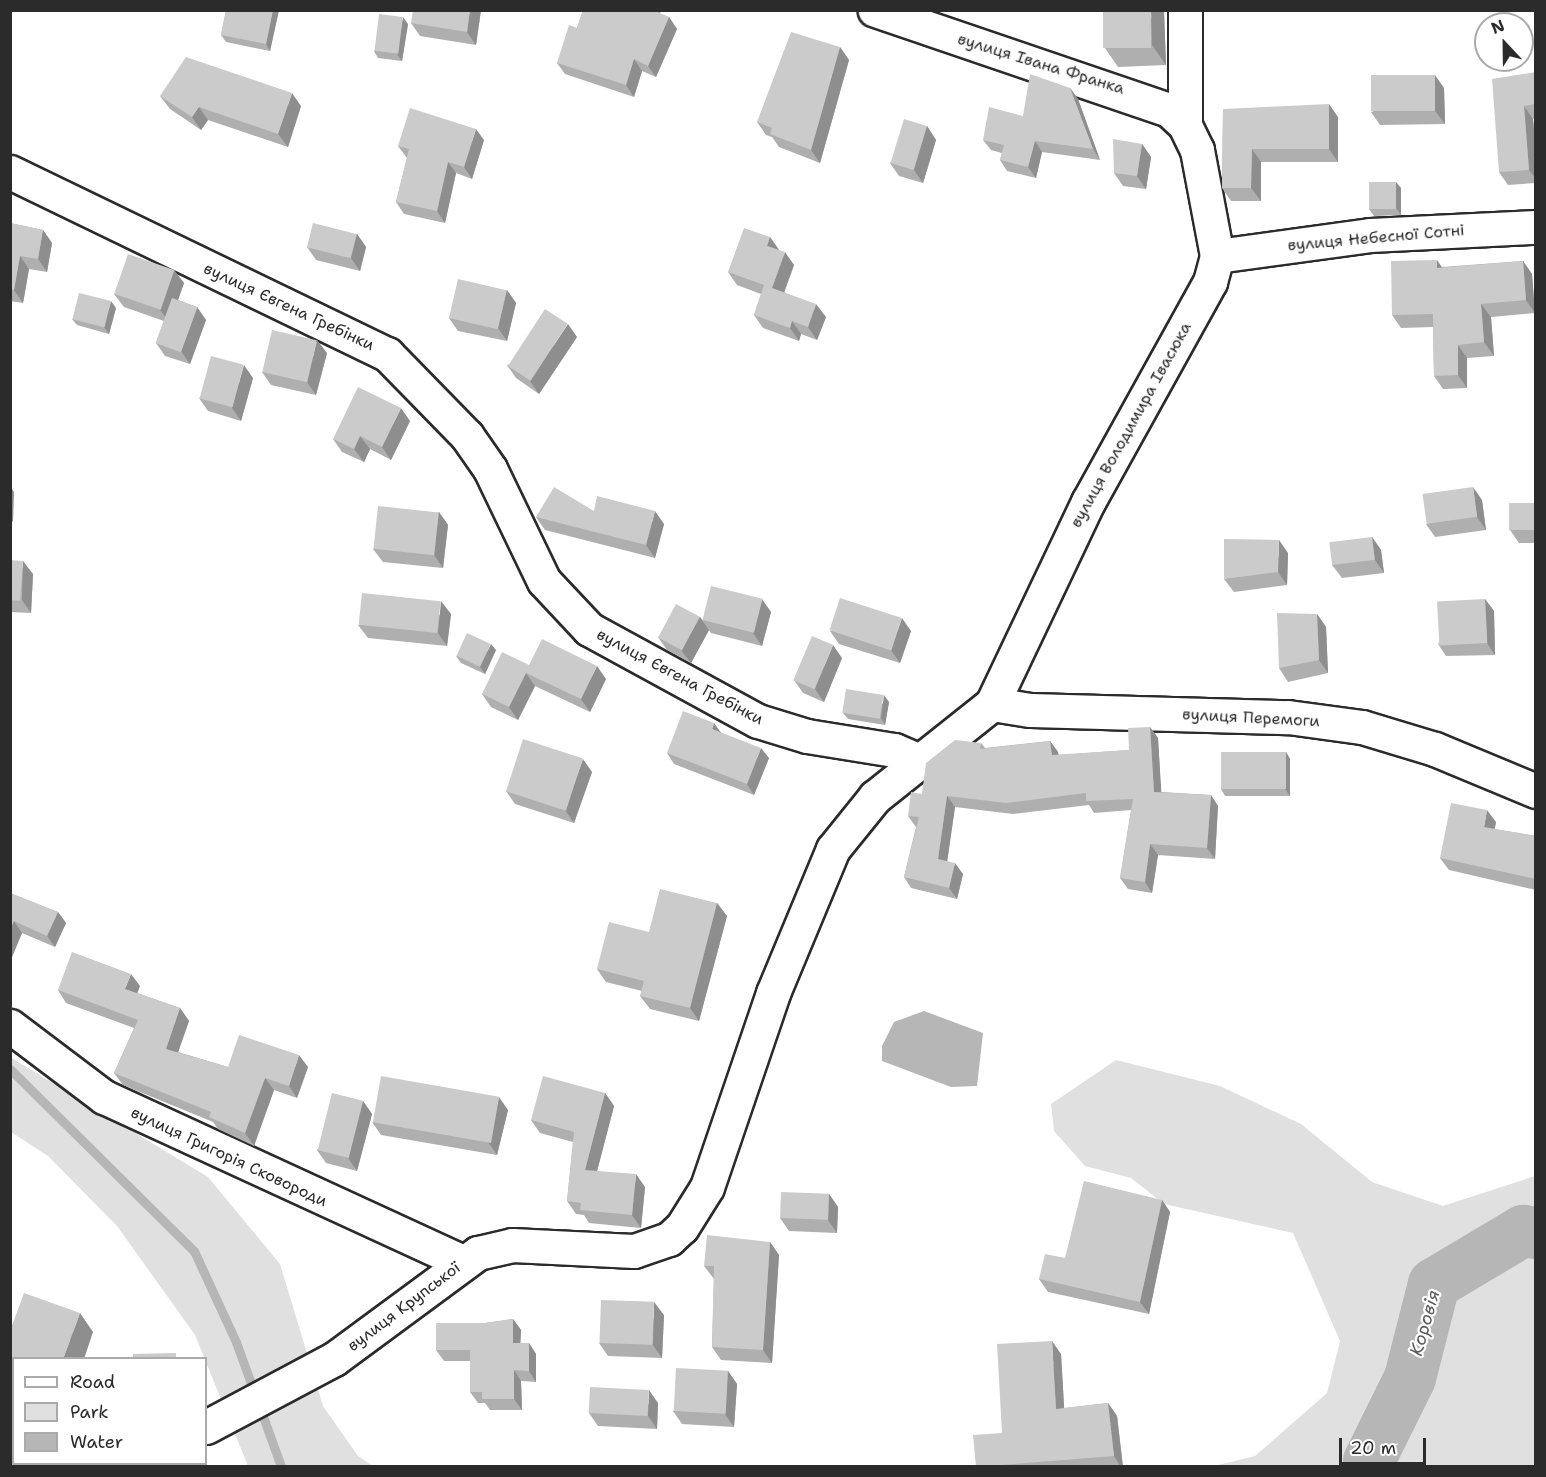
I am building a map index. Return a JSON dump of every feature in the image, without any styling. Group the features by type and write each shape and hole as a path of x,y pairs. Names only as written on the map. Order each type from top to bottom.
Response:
{"street":[{"name":"вулиця Івана Франка","path":"875,10 1145,97 1189,131"},
{"name":"вулиця Володимира Івасюка","path":"992,704 1066,543 1210,282 1217,256 1189,131 1185,10"},
{"name":"вулиця Євгена Гребінки","path":"10,172 387,354 467,436 490,470 544,581 589,629 758,721 807,736 894,750 918,760"},
{"name":"вулиця Небесної Сотні","path":"1217,256 1370,236 1536,227"},
{"path":"918,760 992,704"},
{"name":"вулиця Перемоги","path":"992,704 1031,710 1288,717 1362,727 1435,749 1536,791"},
{"name":"вулиця Крупської","path":"220,1420 334,1359 462,1262 512,1245 616,1252 652,1247 682,1227 707,1187 773,993 833,849 875,796 918,760"},
{"name":"вулиця Григорія Сковороди","path":"10,1026 104,1097 462,1262"}],"green space":[{"path":"10,1057 208,1177 280,1264 323,1406 358,1456 373,1466 248,1466 207,1365 207,1357 204,1357 195,1335 117,1226 48,1156 11,1132"},
{"path":"1116,1060 1220,1086 1301,1124 1372,1182 1443,1206 1535,1176 1535,1466 1214,1466 1255,1456 1327,1393 1340,1341 1293,1233 1164,1204 1131,1178 1085,1166 1054,1131 1051,1104"}],"water":[{"path":"924,1011 983,1033 977,1086 951,1087 882,1061 882,1046 894,1022"}],"building":[{"path":"226,10 273,10 266,44 221,35"},
{"path":"413,10 470,10 467,32 411,23"},
{"path":"583,10 652,10 669,17 648,66 634,59 626,85 557,63 569,25 577,28"},
{"path":"1103,10 1151,10 1151,48 1103,48"},
{"path":"379,14 403,17 398,54 374,51"},
{"path":"791,32 840,47 811,150 770,134 772,128 757,122"},
{"path":"186,57 292,93 278,134 199,107 192,117 160,96"},
{"path":"1536,72 1536,104 1524,106 1529,170 1499,172 1492,79"},
{"path":"1030,74 1070,88 1093,149 1035,141 1028,167 1000,160 1004,145 983,140 989,107 1023,116"},
{"path":"1371,75 1435,75 1435,111 1371,111"},
{"path":"1329,104 1329,149 1252,149 1251,188 1222,188 1223,109"},
{"path":"410,108 476,129 464,167 448,162 437,211 396,202 409,149 398,146"},
{"path":"904,119 927,126 914,170 891,163"},
{"path":"1113,139 1142,144 1137,176 1114,173"},
{"path":"1369,182 1396,182 1396,209 1369,209"},
{"path":"10,223 43,230 38,259 20,256 14,290 10,289"},
{"path":"313,223 357,234 351,258 307,247"},
{"path":"744,228 770,237 767,246 785,252 772,288 816,304 808,327 792,321 790,328 754,315 764,285 728,272"},
{"path":"128,254 174,270 161,310 114,294"},
{"path":"1437,260 1437,268 1523,261 1526,300 1481,304 1484,342 1458,345 1458,375 1434,376 1433,314 1392,315 1391,261"},
{"path":"458,279 507,290 498,329 449,318"},
{"path":"79,293 111,301 104,327 72,319"},
{"path":"172,298 197,307 181,352 156,343"},
{"path":"545,309 568,324 531,381 508,366"},
{"path":"272,330 317,340 307,382 262,372"},
{"path":"211,356 244,365 232,407 200,399"},
{"path":"358,387 401,408 382,447 360,436 354,449 333,439"},
{"path":"554,487 594,511 597,496 655,511 646,545 536,517"},
{"path":"1473,487 1477,517 1427,524 1422,494"},
{"path":"1509,503 1536,503 1536,530 1509,530"},
{"path":"378,506 439,512 434,555 374,549"},
{"path":"1372,537 1375,560 1332,565 1329,542"},
{"path":"1224,539 1279,540 1278,572 1224,579"},
{"path":"10,560 23,561 20,601 10,600"},
{"path":"711,586 762,599 754,633 703,620"},
{"path":"362,593 441,601 437,633 359,625"},
{"path":"840,598 902,618 891,650 829,630"},
{"path":"1485,599 1487,643 1439,645 1437,602"},
{"path":"676,604 700,617 682,650 658,638"},
{"path":"1277,613 1317,614 1319,660 1279,668"},
{"path":"467,633 491,644 480,667 456,656"},
{"path":"812,636 833,645 814,689 793,680"},
{"path":"542,639 597,666 581,699 526,673 509,707 482,694 502,652 529,665"},
{"path":"846,689 884,695 880,719 842,713"},
{"path":"683,711 714,723 712,729 761,748 747,784 667,753"},
{"path":"1150,727 1154,792 1211,795 1207,848 1150,844 1145,882 1120,878 1133,799 1086,801 1086,793 1006,803 947,796 938,859 955,863 949,888 904,877 919,817 908,816 911,792 922,794 926,763 955,740 981,743 980,749 1050,741 1052,755 1129,750 1128,728"},
{"path":"523,739 583,758 566,811 506,791"},
{"path":"1221,752 1286,752 1286,789 1221,789"},
{"path":"1451,803 1487,810 1484,827 1536,836 1536,879 1440,858"},
{"path":"660,889 717,903 690,1008 640,996 644,981 597,969 609,922 649,932"},
{"path":"10,893 58,912 47,936 14,921 10,930"},
{"path":"72,952 131,974 125,989 180,1008 166,1049 228,1067 239,1035 299,1055 289,1086 265,1078 245,1133 209,1117 211,1112 114,1073 138,1020 58,990"},
{"path":"381,1076 499,1097 491,1143 373,1122"},
{"path":"543,1076 605,1093 585,1170 636,1174 632,1215 580,1210 581,1203 567,1201 574,1132 531,1120"},
{"path":"332,1093 363,1101 349,1158 318,1150"},
{"path":"1084,1181 1162,1200 1140,1302 1039,1279 1045,1254 1065,1258"},
{"path":"781,1192 829,1194 828,1220 780,1218"},
{"path":"707,1235 770,1242 763,1350 712,1347 714,1266 704,1266"},
{"path":"24,1293 80,1313 64,1357 12,1357 12,1404 10,1403 10,1331"},
{"path":"601,1300 654,1302 652,1345 599,1343"},
{"path":"513,1319 513,1343 529,1343 529,1371 514,1370 514,1399 482,1399 482,1392 470,1392 470,1350 436,1350 436,1323 485,1323"},
{"path":"1052,1341 1056,1409 1108,1403 1114,1456 976,1467 973,1435 1002,1433 997,1344"},
{"path":"176,1353 176,1357 133,1357 133,1354"},
{"path":"676,1368 728,1371 726,1414 674,1411"},
{"path":"590,1387 649,1390 648,1416 589,1413"}],"waterway":[{"path":"10,1069 194,1251 236,1342 281,1466"},
{"name":"Коровія","path":"1371,1466 1369,1461 1410,1378 1434,1284 1523,1231 1536,1233"},
{"path":"1358,1466 1369,1461"}]}
